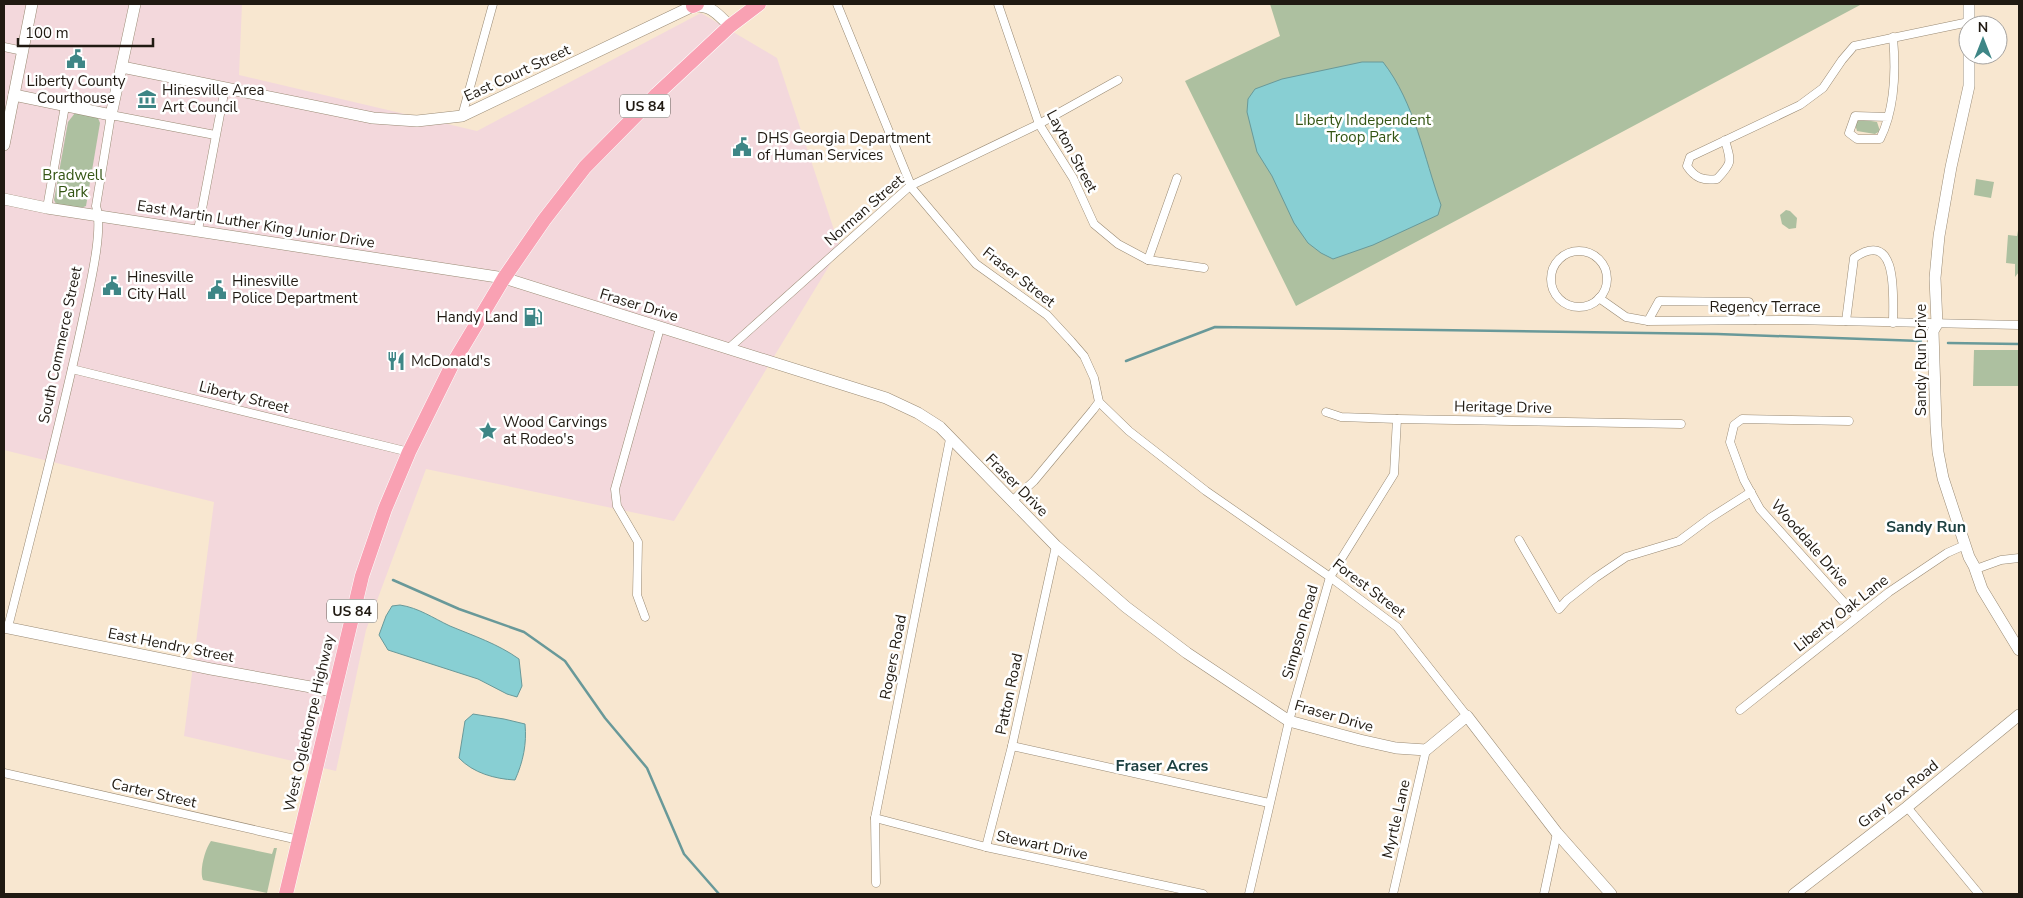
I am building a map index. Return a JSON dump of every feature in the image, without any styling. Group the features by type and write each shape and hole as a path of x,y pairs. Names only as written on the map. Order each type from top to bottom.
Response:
{"highway":[{"name":"West Oglethorpe Highway","path":"286,894 362,576 385,509 452,365 504,278 544,220 585,167 657,94 730,26 758,4"}],"street":[{"path":"4,145 32,4"},
{"name":"South Commerce Street","path":"6,627 72,369 93,270 99,216 96,206 111,115 135,4"},
{"path":"462,116 493,4"},
{"name":"Fraser Street","path":"837,4 890,131 910,186 976,264 1047,315 1071,341 1084,356 1091,371 1099,402"},
{"name":"Layton Street","path":"998,4 1039,124 1073,178 1094,224 1118,244 1148,260 1204,268"},
{"name":"East Court Street","path":"122,67 373,118 417,121 462,116 695,5 712,8 730,26"},
{"path":"1725,140 1730,158 1729,165 1717,179 1704,180 1693,175 1687,166 1690,156 1725,140 1800,106 1823,88 1854,46 1958,25"},
{"path":"1888,118 1855,116 1849,133 1856,139 1880,139 1887,126 1888,118 1895,58 1893,37"},
{"path":"4,47 23,51"},
{"name":"Sandy Run Drive","path":"1969,65 1969,86 1951,167 1939,236 1935,278 1937,324 1933,331 1938,452 1943,478 1982,589 2019,650"},
{"name":"Norman Street","path":"728,349 910,186 1039,124 1118,80"},
{"path":"198,230 225,88"},
{"path":"14,95 215,135"},
{"path":"47,208 65,106"},
{"path":"1148,260 1177,178"},
{"name":"East Martin Luther King Junior Drive","path":"4,199 47,208 504,278"},
{"path":"1578,251 1591,254 1599,260 1606,270 1607,282 1599,298 1591,304 1576,307 1566,304 1557,297 1550,280 1557,262 1567,254 1578,251"},
{"path":"1846,321 1854,258 1864,251 1878,251 1889,260 1892,271 1894,323"},
{"name":"Fraser Drive","path":"504,278 886,398 918,412 940,427 1056,546 1126,607 1187,653 1289,721 1396,748 1426,750"},
{"name":"Regency Terrace","path":"1599,298 1626,317 1648,321 1755,320 2019,325"},
{"path":"1648,321 1659,302 1749,302 1755,320"},
{"path":"645,617 638,595 638,542 617,506 615,489 660,328"},
{"name":"Liberty Street","path":"72,369 410,452"},
{"path":"1012,501 1034,481 1099,402"},
{"name":"Forest Street","path":"1099,402 1129,431 1206,491 1397,626 1557,833 1611,894"},
{"name":"Heritage Drive","path":"1326,412 1341,417 1398,419 1681,424"},
{"name":"Simpson Road","path":"1249,894 1289,721 1330,577 1394,474 1398,419"},
{"name":"Wooddale Drive","path":"1849,421 1742,419 1734,425 1730,442 1744,480 1760,509 1857,617"},
{"name":"Rogers Road","path":"876,883 875,818 950,439"},
{"path":"1519,540 1559,609 1567,600 1595,578 1626,557 1679,541 1710,518 1751,492"},
{"name":"Liberty Oak Lane","path":"1740,710 1889,592 1947,553 1965,545"},
{"name":"Patton Road","path":"986,847 1012,746 1056,546"},
{"path":"1976,569 2000,560 2019,558"},
{"name":"East Hendry Street","path":"6,627 333,692"},
{"name":"Gray Fox Road","path":"1794,894 1907,807 2019,715"},
{"path":"1426,750 1467,716"},
{"path":"1012,746 1269,803"},
{"name":"Myrtle Lane","path":"1393,894 1426,750"},
{"name":"Carter Street","path":"4,773 299,840"},
{"path":"1907,807 1979,894"},
{"name":"Stewart Drive","path":"875,818 986,847 1204,894"},
{"path":"1544,894 1557,833"}],"shaded area":[{"path":"4,4 242,4 239,75 477,131 701,13 777,58 840,248 674,521 426,469 366,630 336,771 184,736 214,502 4,450"}],"green space":[{"name":"Liberty Independent Troop Park","path":"1270,4 1862,4 1296,306 1185,81 1280,36"},
{"name":"Bradwell Park","path":"75,113 98,118 100,123 86,206 81,208 56,204 54,200 68,122"},
{"path":"1859,119 1877,122 1880,131 1875,134 1857,131 1855,124"},
{"path":"1976,179 1994,182 1991,198 1974,195"},
{"path":"1786,210 1790,211 1797,218 1796,228 1789,229 1782,224 1780,215"},
{"path":"2019,225 2019,272 2015,277 2015,264 2006,263 2008,235 2017,236"},
{"path":"1974,350 2019,350 2019,386 1973,386"},
{"path":"211,841 272,854 274,848 277,848 267,893 203,880 203,860"}],"water":[{"path":"1362,62 1383,62 1394,78 1418,131 1441,205 1438,215 1373,245 1333,259 1308,243 1294,223 1272,176 1257,152 1247,112 1248,99 1255,89 1282,79"},
{"path":"400,605 420,611 503,649 519,659 522,686 517,697 478,679 388,650 379,635 392,606"},
{"path":"473,714 525,724 524,753 515,780 485,774 471,768 459,758 465,721"}],"waterway":[{"path":"1126,361 1215,327 1717,334 1921,341"},
{"path":"1948,343 2019,344"},
{"path":"393,580 459,609 524,632 565,661 605,718 647,768 684,854 719,894"}],"place":[{"name":"Liberty County Courthouse","path":"76,59"},
{"name":"Hinesville Area Art Council","path":"147,99"},
{"name":"DHS Georgia Department of Human Services","path":"742,147"},
{"name":"Hinesville City Hall","path":"112,286"},
{"name":"Hinesville Police Department","path":"217,290"},
{"name":"Handy Land","path":"533,317"},
{"name":"McDonald's","path":"396,361"},
{"name":"Wood Carvings at Rodeo's","path":"488,431"}],"district":[{"name":"Sandy Run","path":"1926,527"},
{"name":"Fraser Acres","path":"1162,766"}]}
